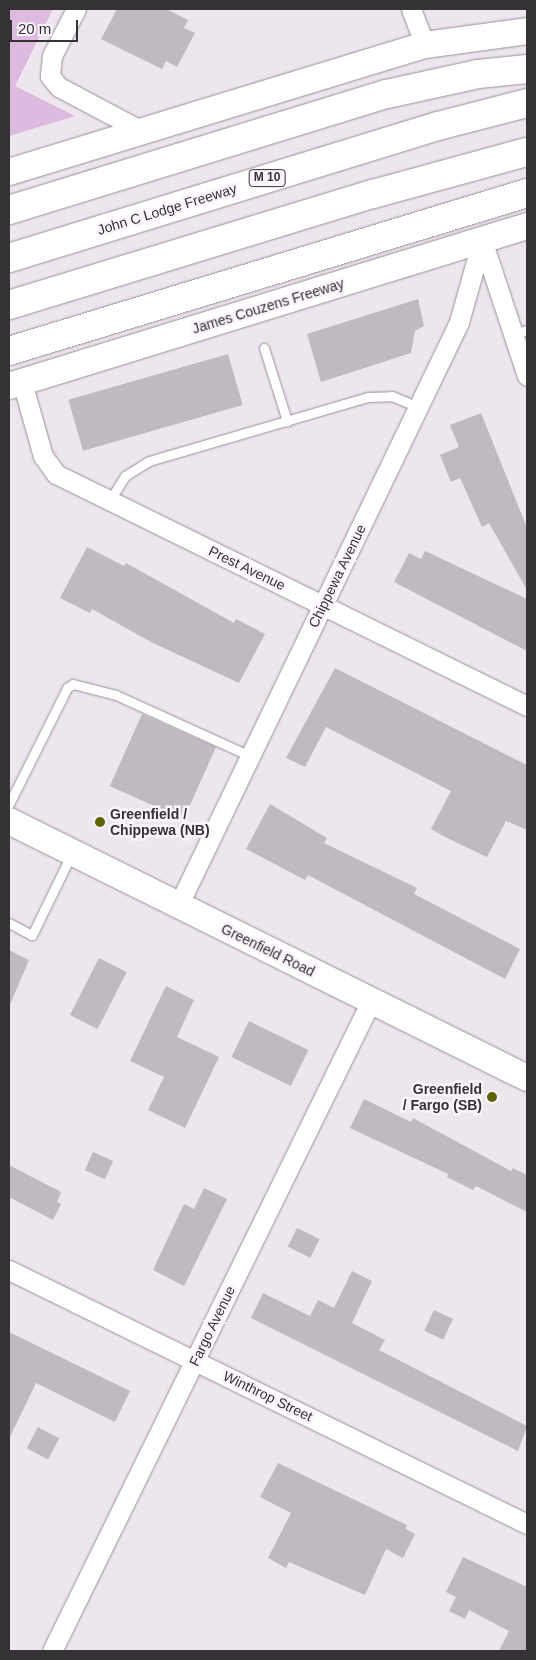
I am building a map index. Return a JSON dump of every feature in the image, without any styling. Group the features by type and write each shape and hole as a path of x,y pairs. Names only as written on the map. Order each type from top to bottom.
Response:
{"highway":[{"path":"9,210 387,94 478,74 527,69"},
{"name":"John C Lodge Freeway","path":"9,258 438,126 527,103"},
{"path":"9,305 373,194 527,152"},
{"path":"9,351 527,193"}],"main road":[{"path":"9,172 140,130 425,45 527,31"},
{"name":"James Couzens Freeway","path":"15,384 527,226"},
{"name":"Greenfield Road","path":"9,821 527,1078"}],"street":[{"path":"76,9 52,56 50,76 59,87 140,130"},
{"path":"411,9 425,45"},
{"path":"423,9 425,45"},
{"path":"482,240 520,332 527,376"},
{"name":"Chippewa Avenue","path":"178,906 459,322 482,240"},
{"name":"Prest Avenue","path":"15,384 48,465 56,474 527,706"},
{"name":"Fargo Avenue","path":"52,1651 371,1001"},
{"name":"Winthrop Street","path":"9,1270 196,1360 527,1524"}],"lane":[{"path":"264,348 287,421"},
{"path":"110,500 125,476 149,461 368,398 392,396 418,407"},
{"path":"9,804 67,688 74,684 116,695 250,756"},
{"path":"9,923 32,935 72,853"}],"shaded area":[{"path":"9,9 53,9 15,86 75,116 9,136"}],"building":[{"path":"117,9 166,9 188,20 184,28 195,33 177,67 166,61 162,69 101,39"},
{"path":"418,299 424,326 415,331 411,353 321,382 307,334"},
{"path":"228,354 243,405 83,451 68,400"},
{"path":"481,413 527,528 527,590 489,523 482,527 460,478 451,482 440,455 459,447 450,425"},
{"path":"87,547 124,566 126,563 234,623 236,619 265,634 239,683 151,642 92,609 90,613 60,598"},
{"path":"425,551 527,599 527,651 394,582 409,553 421,559"},
{"path":"335,668 527,765 527,830 506,821 487,857 449,839 431,829 451,791 326,727 305,767 286,758"},
{"path":"142,714 216,747 184,819 110,786"},
{"path":"270,804 327,838 324,843 417,888 414,894 520,949 505,979 308,875 305,880 246,849"},
{"path":"9,950 29,960 9,1007"},
{"path":"99,958 127,972 98,1029 70,1015"},
{"path":"166,986 194,1000 177,1037 219,1057 185,1128 148,1110 164,1077 130,1061"},
{"path":"249,1021 308,1050 291,1086 231,1057"},
{"path":"364,1099 411,1122 413,1118 511,1171 513,1168 527,1175 527,1212 476,1186 473,1190 447,1177 448,1174 350,1128"},
{"path":"93,1152 113,1161 105,1179 85,1170"},
{"path":"9,1165 61,1192 57,1202 61,1204 53,1220 9,1197"},
{"path":"204,1188 227,1199 184,1286 153,1270 184,1204 194,1209"},
{"path":"297,1228 319,1239 310,1258 288,1247"},
{"path":"352,1271 372,1281 352,1323 385,1340 379,1350 527,1426 518,1451 251,1318 263,1293 310,1316 318,1300 334,1308"},
{"path":"434,1310 453,1319 443,1340 424,1331"},
{"path":"9,1332 130,1391 115,1422 36,1383 9,1439"},
{"path":"38,1427 59,1438 48,1459 27,1448"},
{"path":"278,1463 407,1525 406,1529 415,1534 403,1558 386,1549 365,1595 289,1562 286,1568 268,1558 291,1513 260,1497"},
{"path":"463,1557 527,1587 527,1651 499,1651 509,1631 469,1610 465,1619 449,1611 456,1597 446,1592"}],"place":[{"name":"Greenfield / Chippewa (NB)","path":"100,822"},
{"name":"Greenfield / Fargo (SB)","path":"492,1097"}]}
